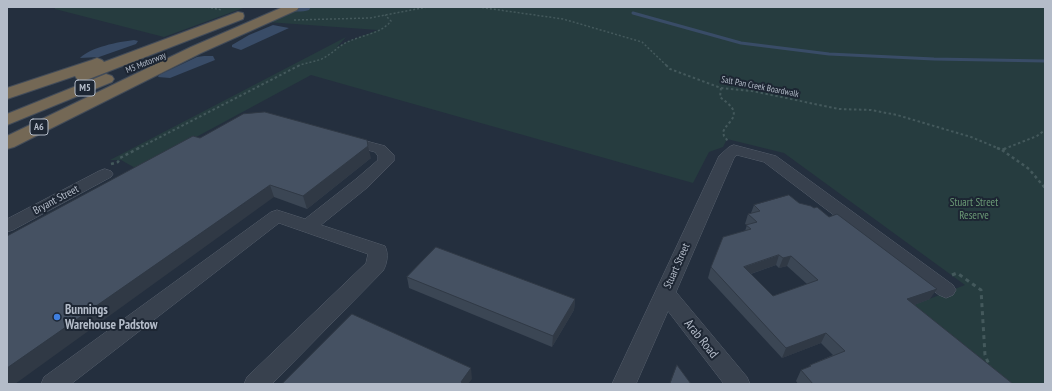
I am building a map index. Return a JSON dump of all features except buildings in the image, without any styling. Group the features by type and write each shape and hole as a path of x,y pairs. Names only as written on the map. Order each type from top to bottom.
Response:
{"highway":[{"name":"M5 Motorway","path":"7,120 222,35 284,7"},
{"path":"222,35 293,7"},
{"name":"M5 Motorway","path":"7,106 247,11"},
{"name":"M5","path":"7,94 198,30"},
{"name":"A6","path":"7,142 222,35"}],"street":[{"path":"308,226 382,166 386,161 386,155 380,149 336,137"},
{"path":"734,150 770,159 940,285"},
{"name":"Stuart Street","path":"624,384 727,156 734,150"},
{"path":"83,202 110,174"},
{"name":"Bryant Street","path":"7,226 110,174"},
{"path":"53,384 277,216 378,251 376,266 256,384"},
{"path":"7,236 14,240 7,244"},
{"name":"Arab Road","path":"665,294 738,384"}],"path":[{"path":"207,7 228,11"},
{"path":"287,20 376,17 427,7"},
{"name":"Salt Pan Creek Boardwalk","path":"478,7 564,19 642,42 670,69 721,88 752,91 839,109 871,110 897,115 971,137 1004,149 1028,169 1045,188"},
{"path":"110,174 120,158 299,65 326,57 336,48 349,40 379,30 388,25 391,21 385,15"},
{"path":"721,88 720,97 734,110 734,118 727,125 723,133 724,137 734,150"},
{"path":"1004,149 1037,136 1045,130"},
{"path":"940,285 957,273 980,290 982,294 985,355 989,366 994,371"}],"green space":[{"path":"55,7 246,7 164,37 55,9"},
{"name":"Stuart Street Reserve","path":"302,7 1045,7 1045,384 991,384 901,310 965,285 784,153 727,139 723,147 709,152 693,183 311,75 137,169 121,160 110,160 346,37 337,47 378,30 267,22"}],"water":[{"path":"273,25 289,28 241,50 232,47 232,45 249,35"},
{"path":"134,40 138,41 136,44 99,57 80,58 98,48"},
{"path":"213,56 215,60 170,78 158,77 159,75 197,57"}],"waterway":[{"path":"292,7 304,7"},
{"path":"633,13 741,43 829,54 934,59 1045,61"}],"place":[{"name":"Bunnings Warehouse Padstow","path":"57,317"}]}
